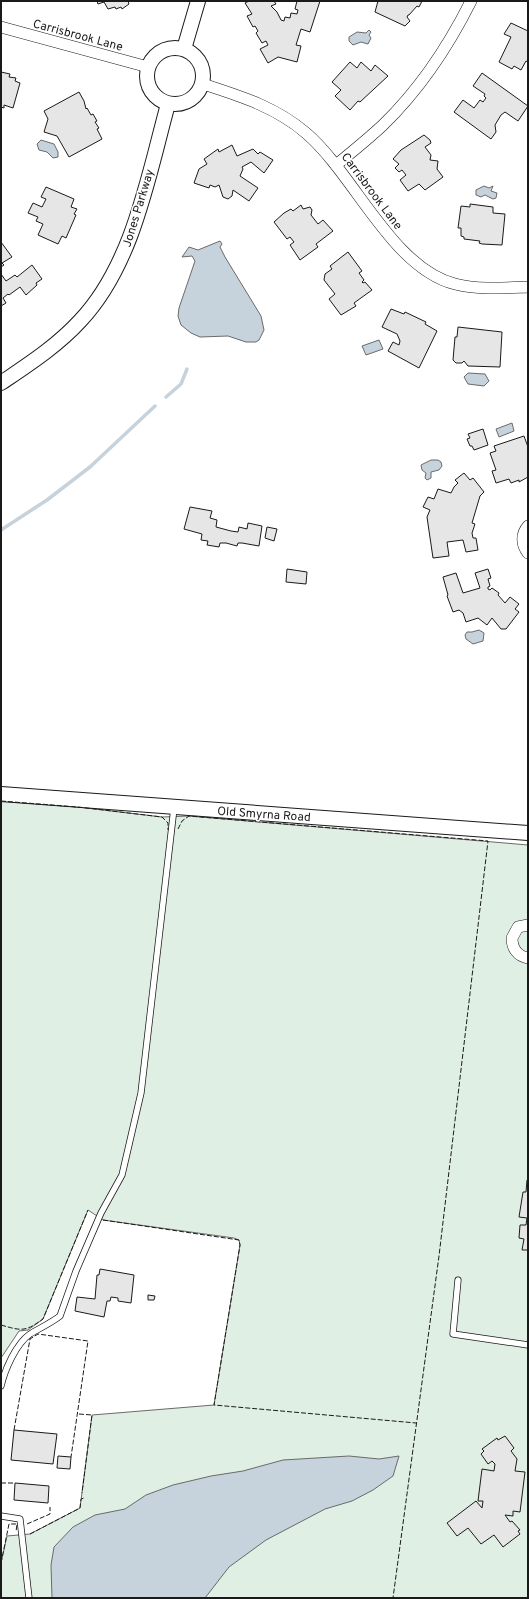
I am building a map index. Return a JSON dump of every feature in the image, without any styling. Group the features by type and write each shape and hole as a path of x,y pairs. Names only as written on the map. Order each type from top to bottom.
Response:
{"street":[{"path":"184,49 198,1"},
{"path":"336,165 382,126 420,85 436,63 471,1"},
{"name":"Carrisbrook Lane","path":"1,27 148,67"},
{"path":"168,49 184,49 194,54 200,61 203,70 203,84 196,96 188,102 179,105 168,104 153,95 148,86 146,77 148,67 152,59 159,53 168,49"},
{"name":"Carrisbrook Lane","path":"203,84 243,96 265,105 282,115 306,133 336,165 392,239 411,261 432,275 455,284 476,287 528,287"},
{"name":"Jones Parkway","path":"1,383 40,357 66,335 81,320 104,290 129,240 168,104"},
{"path":"528,526 522,538 523,546 528,552"},
{"name":"Old Smyrna Road","path":"1,794 528,833"},
{"path":"528,925 518,927 512,938 513,946 517,953 528,958"}],"lane":[{"path":"1,1386 2,1379 19,1346 30,1334 60,1316 82,1256 101,1213 122,1175 140,1093 174,807"},
{"path":"458,1280 453,1334 528,1345"},
{"path":"1,1516 20,1518 29,1598"}],"green space":[{"path":"1,801 78,807 162,817 189,816 528,845 528,1598 1,1598 1,1563 7,1536 30,1534 80,1508 92,1415 214,1405 240,1245 239,1240 234,1238 103,1220 88,1210 43,1319 28,1330 19,1331 1,1358"}],"shaded area":[{"path":"369,30 371,32 369,35 371,38 368,44 361,42 353,45 349,41 349,37 357,32 366,33"},
{"path":"41,140 54,144 58,152 58,157 53,158 47,152 39,150 37,144"},
{"path":"484,186 489,188 493,186 491,191 497,193 496,198 493,199 485,195 481,197 476,195 476,190"},
{"path":"220,241 222,244 220,247 225,257 261,316 264,330 259,340 256,342 246,342 228,336 200,337 191,333 181,325 178,316 179,308 195,261 192,256 182,257 189,247 198,250"},
{"path":"379,340 383,349 366,355 362,346"},
{"path":"468,373 485,374 489,381 484,386 468,384 464,377"},
{"path":"512,423 514,431 499,437 496,429"},
{"path":"431,460 438,460 441,462 442,466 439,470 431,472 431,478 427,480 425,478 426,473 422,470 421,465"},
{"path":"479,630 484,633 483,641 473,644 466,639 465,635 467,632"},
{"path":"349,1456 379,1459 399,1456 393,1476 373,1490 352,1501 325,1509 266,1540 229,1567 205,1598 52,1598 51,1565 54,1547 73,1527 95,1515 125,1509 146,1495 173,1485 211,1476 243,1471 283,1460"}],"building":[{"path":"97,1 128,1 129,4 122,9 121,7 116,9 115,7 108,9 104,2 98,4"},
{"path":"249,1 274,1 276,4 271,6 277,12 281,20 284,21 285,17 290,18 291,13 297,14 298,10 295,9 297,1 320,1 310,32 301,29 296,45 301,46 297,62 278,57 268,63 260,49 268,45 266,41 262,43 256,33 258,31 255,26 253,27 247,16 252,14 245,3"},
{"path":"378,1 422,1 419,7 417,6 408,15 407,17 410,21 405,26 375,12"},
{"path":"511,23 528,31 528,62 526,61 521,70 514,66 512,69 499,62 511,37 504,34"},
{"path":"350,62 357,68 361,62 371,71 375,65 388,76 360,102 358,101 350,110 335,96 341,90 332,82"},
{"path":"1,72 10,74 9,77 16,78 15,81 20,83 13,108 4,105 4,108 1,107"},
{"path":"482,73 528,106 518,121 505,112 501,115 495,125 496,132 491,139 454,112 463,100 474,108 480,100 483,102 486,98 484,96 485,94 473,86"},
{"path":"79,92 86,109 87,108 91,115 93,114 97,121 95,122 99,128 97,129 102,139 69,157 57,136 44,132 48,119 44,111"},
{"path":"424,135 430,140 431,143 425,147 431,155 430,160 438,161 437,169 443,177 425,190 419,184 408,191 400,180 406,175 402,170 399,172 395,168 399,164 393,159 401,150"},
{"path":"232,145 237,156 253,149 258,154 260,152 273,160 264,173 251,162 242,167 243,169 240,176 258,188 249,201 233,190 232,196 228,199 223,197 219,185 215,187 210,185 209,188 194,183 199,169 207,164 204,159 218,149 219,152"},
{"path":"46,187 74,199 71,207 77,209 66,238 62,236 58,244 38,235 43,224 36,221 38,217 28,213 33,203 42,207 46,199 41,197"},
{"path":"470,204 493,207 493,213 505,214 502,245 482,244 479,243 480,241 464,239 464,237 461,236 461,228 458,228 461,206 470,207"},
{"path":"301,205 303,209 310,207 312,210 311,215 318,224 323,220 333,231 316,244 318,247 300,260 290,245 294,242 290,237 287,239 274,222 284,213 291,209 293,211"},
{"path":"1,242 12,257 2,263 4,265 1,267"},
{"path":"348,252 362,271 359,273 364,280 362,282 365,282 372,290 354,303 356,306 341,315 329,299 335,294 324,280 325,274 332,269 330,266"},
{"path":"32,265 42,279 36,283 37,285 26,295 20,287 9,295 8,294 3,298 6,303 1,306 1,274 6,281 15,275 17,277"},
{"path":"391,309 404,314 405,312 426,322 425,324 437,331 419,368 388,351 393,342 399,345 400,341 397,334 382,327"},
{"path":"458,327 502,332 500,367 468,366 464,361 462,363 456,363 453,360 455,337 457,337"},
{"path":"483,429 488,445 474,450 472,446 470,446 467,439 470,438 468,434"},
{"path":"524,436 528,447 528,477 519,482 519,480 511,483 509,479 496,483 492,471 496,470 490,453 496,451 494,446"},
{"path":"464,473 470,480 473,478 484,492 480,496 472,523 475,524 472,533 473,538 476,538 478,550 466,552 463,540 447,542 449,556 433,558 427,517 430,510 423,507 428,497 434,499 438,489 451,493 458,483 455,480"},
{"path":"190,507 212,511 210,518 217,520 216,527 231,531 238,532 239,527 247,529 248,523 262,526 259,546 242,543 238,543 237,546 226,543 220,543 219,547 207,545 208,541 201,540 202,534 184,529"},
{"path":"267,527 277,529 274,541 265,538"},
{"path":"287,569 307,572 306,584 286,582"},
{"path":"488,569 491,578 488,579 490,586 488,589 490,590 492,588 499,593 498,595 505,603 510,597 519,604 515,609 519,612 506,629 501,629 492,618 487,625 478,618 466,622 463,613 459,610 453,612 447,596 443,577 456,573 463,593 480,588 475,573"},
{"path":"527,1180 528,1250 522,1250 524,1239 519,1238 520,1225 526,1225 527,1218 519,1217 523,1192 526,1192"},
{"path":"100,1269 134,1275 131,1303 118,1301 118,1298 111,1297 110,1301 107,1301 104,1317 75,1311 77,1297 95,1299 97,1275 99,1275"},
{"path":"148,1295 155,1296 154,1300 148,1300"},
{"path":"14,1430 57,1434 53,1464 11,1460"},
{"path":"505,1436 514,1448 511,1451 517,1459 515,1471 525,1472 520,1512 513,1511 513,1516 505,1515 510,1522 512,1521 520,1530 518,1531 520,1534 503,1547 494,1535 481,1544 468,1528 457,1536 447,1523 476,1501 482,1508 483,1501 478,1501 482,1469 494,1471 495,1464 492,1461 488,1464 481,1454 484,1451 482,1449 497,1438 498,1440"},
{"path":"58,1456 71,1457 70,1469 57,1468"},
{"path":"15,1483 49,1486 48,1503 14,1500"}],"waterway":[{"path":"166,397 181,384 187,369"},
{"path":"1,530 47,500 90,467 155,406"}],"fence":[{"path":"1,801 78,807 162,817 168,823 168,830"},
{"path":"178,829 182,821 189,816 488,841 439,1256 393,1598"},
{"path":"1,1325 23,1329 32,1326 43,1319 88,1210"},
{"path":"103,1220 239,1240 240,1245 214,1405 416,1423"},
{"path":"14,1430 30,1339 38,1334 88,1341 71,1457"},
{"path":"79,1414 92,1415 82,1493"},
{"path":"1,1483 15,1483"},
{"path":"30,1534 80,1508 81,1499 84,1498"},
{"path":"27,1524 50,1514 50,1507"},
{"path":"1,1563 9,1524 17,1524 16,1532"}]}
